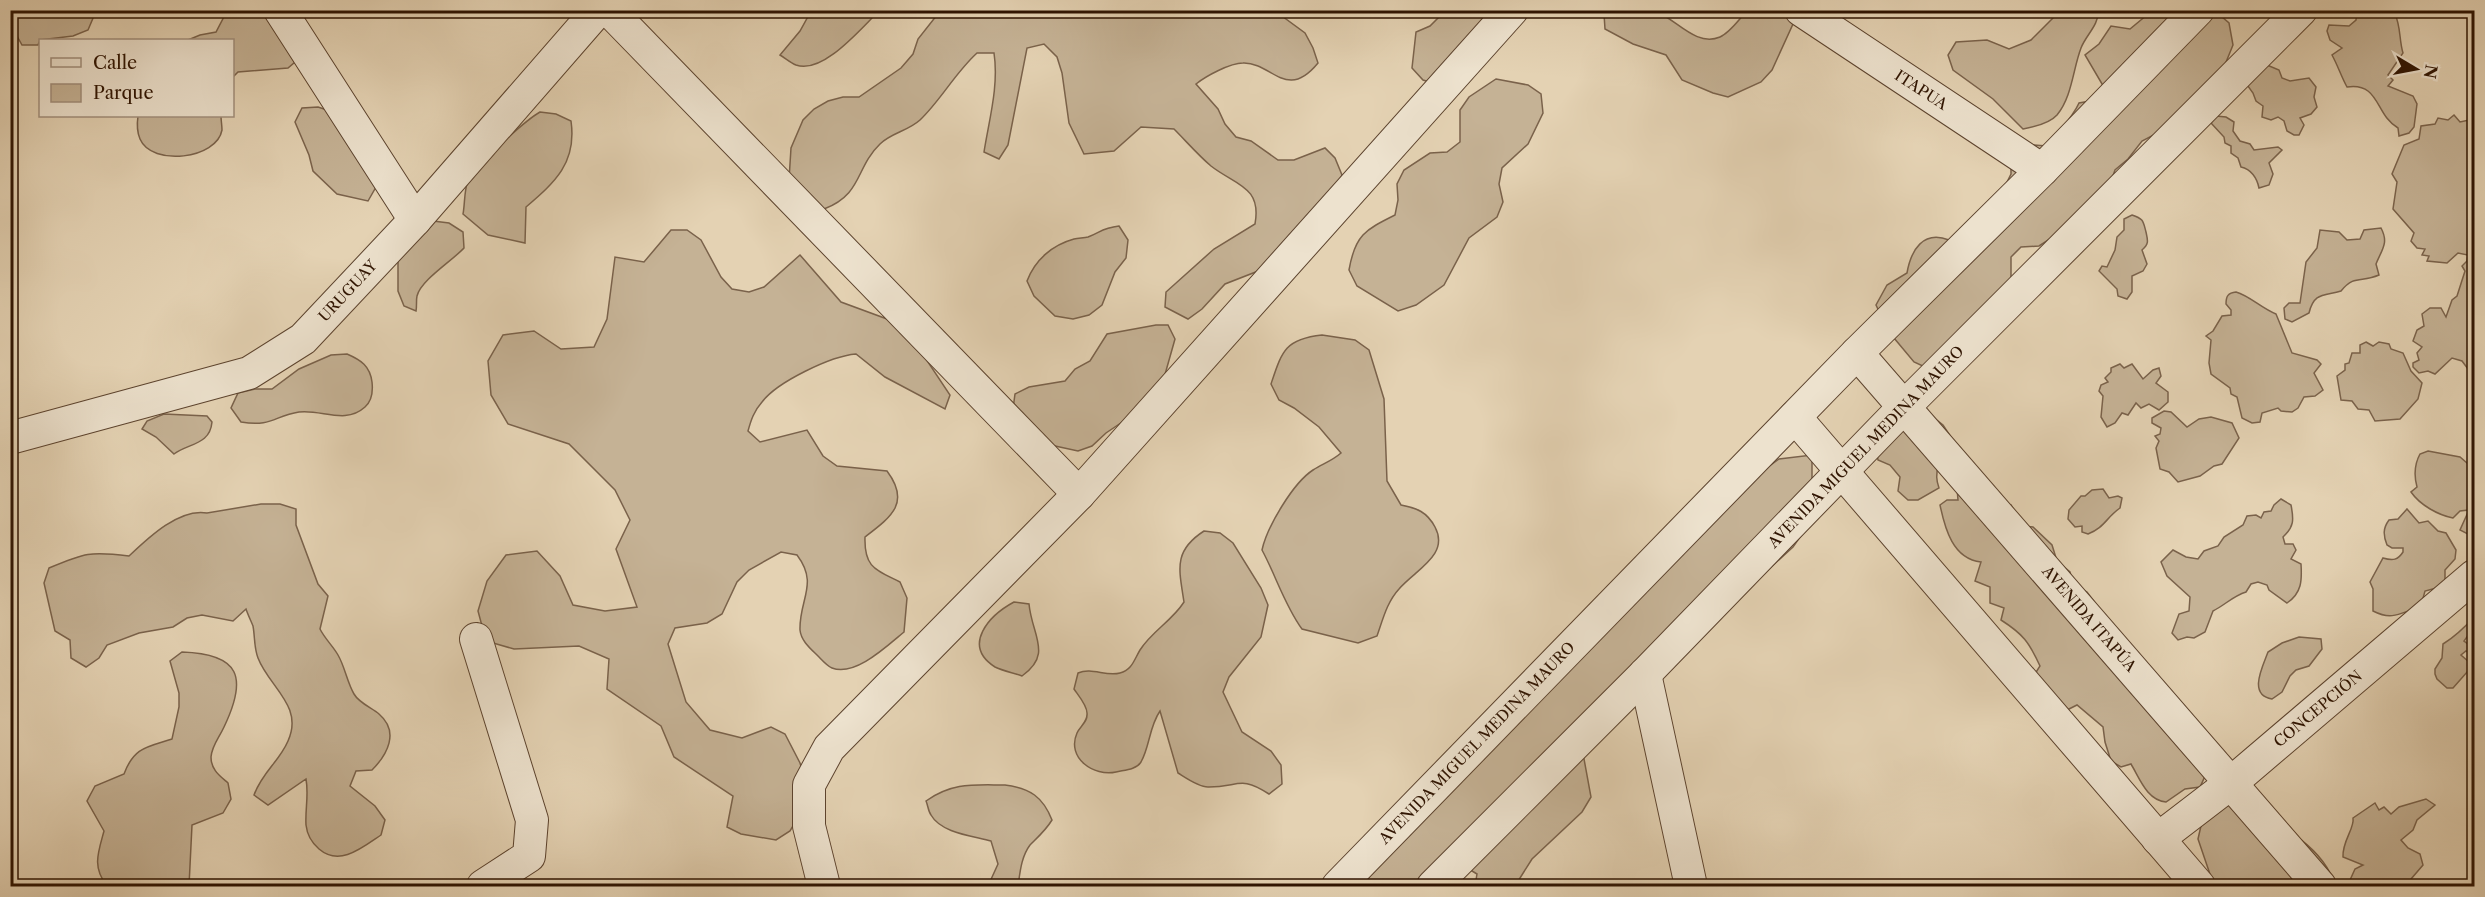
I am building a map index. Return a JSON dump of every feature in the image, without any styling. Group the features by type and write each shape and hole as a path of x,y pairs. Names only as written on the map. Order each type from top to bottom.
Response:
{"street":[{"path":"280,10 415,220"},
{"name":"URUGUAY","path":"10,438 249,373 303,339 415,220 598,10"},
{"path":"609,10 1079,494"},
{"path":"824,886 809,826 809,785 829,748 1079,494 1512,10"},
{"name":"ITAPUA","path":"1801,10 2042,170"},
{"name":"AVENIDA MIGUEL MEDINA MAURO","path":"1338,886 1857,353 2042,170 2198,10"},
{"name":"AVENIDA MIGUEL MEDINA MAURO","path":"1433,886 1645,674 1904,407 2301,10"},
{"name":"AVENIDA ITAPÚA","path":"1857,353 2320,886"},
{"path":"1795,417 2199,886"},
{"name":"CONCEPCIÓN","path":"2158,839 2231,783 2475,576"},
{"path":"476,639 532,820 529,856 483,886"},
{"path":"1645,674 1691,886"}],"green space":[{"path":"1640,9 1657,12 1695,36 1711,39 1727,32 1747,11 1787,11 1793,24 1772,70 1761,82 1728,97 1682,80 1666,55 1633,44 1605,29 1604,14 1609,11"},
{"path":"11,10 96,10 88,30 73,36 39,39 38,45 22,45 11,25"},
{"path":"294,10 301,57 288,68 238,72 234,76 234,39 190,39 216,32 227,11"},
{"path":"937,10 1275,11 1305,33 1313,48 1318,63 1307,74 1288,80 1253,64 1243,63 1218,70 1196,84 1218,109 1225,124 1236,137 1251,141 1278,160 1294,160 1325,148 1335,158 1342,175 1329,205 1271,266 1225,284 1202,309 1188,319 1165,307 1166,292 1214,249 1255,224 1254,202 1245,188 1211,166 1174,129 1141,127 1114,151 1084,154 1069,123 1062,73 1057,57 1044,44 1027,48 1008,145 999,159 984,152 994,90 994,53 977,53 920,120 880,144 866,162 846,196 824,209 789,180 791,148 803,120 814,109 828,101 843,97 859,97 901,68 913,54 918,39 937,15"},
{"path":"2153,10 2215,11 2229,23 2233,45 2224,67 2194,95 2187,108 2169,127 2142,141 2128,159 2115,170 2108,190 2053,237 2039,246 2021,247 2011,257 2011,301 1938,373 1914,362 1889,332 1876,305 1887,285 1907,273 1915,250 1925,240 1940,238 1949,240 1967,231 2000,196 2011,174 2011,149 2034,145 2047,146 2069,120 2079,103 2096,100 2105,89 2085,55 2099,44 2111,26 2130,29"},
{"path":"811,11 879,11 830,57 807,66 796,65 780,55 800,31"},
{"path":"1445,11 1516,11 1439,85 1423,80 1412,68 1416,32 1430,26"},
{"path":"2060,11 2098,11 2098,16 2081,48 2062,108 2050,120 2023,129 1993,99 1953,70 1948,55 1956,42 1987,40 2009,49 2031,40"},
{"path":"2357,11 2379,11 2381,16 2388,13 2395,14 2403,53 2388,75 2393,80 2388,86 2413,96 2417,104 2414,127 2409,133 2399,136 2398,128 2385,115 2372,94 2366,89 2347,87 2332,55 2342,48 2330,40 2327,31 2329,25 2349,26 2356,20"},
{"path":"2267,65 2279,70 2282,78 2290,81 2309,78 2316,87 2314,97 2317,107 2311,114 2300,118 2304,125 2299,135 2287,131 2284,121 2278,117 2271,120 2262,117 2263,106 2256,101 2245,82"},
{"path":"1496,79 1528,85 1541,94 1543,113 1528,144 1502,168 1499,184 1503,202 1497,217 1469,238 1444,285 1416,305 1398,311 1357,286 1349,270 1354,249 1358,241 1369,230 1395,215 1398,200 1397,184 1404,170 1430,153 1447,152 1460,142 1460,110 1469,97"},
{"path":"318,107 333,112 376,187 368,201 337,194 313,171 295,122 302,108"},
{"path":"540,112 556,114 571,121 571,149 567,160 555,180 526,207 525,243 488,235 463,214 468,181 479,165"},
{"path":"2454,115 2460,122 2474,119 2474,377 2462,361 2452,358 2435,374 2428,371 2419,373 2413,367 2413,363 2419,360 2417,353 2422,347 2413,341 2417,330 2424,326 2422,314 2430,308 2441,308 2446,317 2452,300 2457,296 2465,271 2462,266 2467,261 2468,255 2458,253 2447,263 2427,261 2429,256 2422,255 2425,249 2417,248 2411,241 2414,233 2393,209 2397,182 2392,174 2404,145 2419,139 2421,126 2435,124 2438,118 2448,120"},
{"path":"2216,116 2226,117 2234,122 2233,131 2240,141 2250,144 2254,150 2278,147 2282,150 2269,163 2273,174 2269,185 2259,188 2253,174 2241,167 2238,158 2231,153 2231,146 2225,143 2224,137 2211,123"},
{"path":"138,117 221,117 222,130 218,140 209,148 184,156 170,156 147,148 140,139"},
{"path":"2132,215 2141,219 2144,225 2147,242 2142,250 2147,264 2143,271 2132,276 2132,292 2127,299 2118,296 2117,289 2099,271 2102,266 2107,267 2115,250 2117,237 2124,230 2124,219"},
{"path":"433,221 449,223 463,232 464,248 424,284 417,296 416,311 404,306 398,291 398,256"},
{"path":"1119,226 1128,240 1126,258 1115,272 1102,305 1089,315 1073,319 1055,316 1034,296 1027,281 1030,273 1045,254 1058,245"},
{"path":"2381,228 2385,242 2376,264 2379,275 2350,282 2341,291 2317,298 2309,313 2292,322 2285,319 2284,308 2289,303 2300,303 2306,262 2317,248 2320,230 2339,232 2347,240 2360,239 2364,230"},
{"path":"671,230 687,230 701,240 721,277 732,289 749,292 764,287 800,255 841,302 887,319 912,338 950,395 945,409 885,377 856,354 819,365 780,386 759,405 752,419 748,431 760,442 807,430 823,456 837,466 887,471 897,492 895,508 883,523 865,537 865,547 869,562 873,567 900,582 907,598 904,632 870,659 841,670 826,664 802,638 800,619 807,575 797,555 781,552 749,570 737,582 722,614 707,623 675,628 668,644 686,702 710,730 742,738 771,727 785,734 800,763 805,779 799,816 790,831 776,840 741,834 727,827 733,796 674,757 661,726 607,689 609,659 579,646 514,649 486,641 478,611 487,581 506,555 537,551 560,576 573,605 605,611 637,607 616,549 630,520 615,490 569,444 508,424 491,395 488,361 503,335 534,331 561,349 594,347 607,319 615,257 644,262"},
{"path":"2236,292 2276,314 2292,353 2317,360 2321,364 2314,373 2323,390 2315,396 2304,397 2298,408 2292,412 2281,411 2278,408 2262,413 2260,422 2252,423 2242,418 2237,397 2231,394 2230,388 2211,374 2209,363 2211,340 2206,336 2213,331 2222,316 2231,315 2226,299 2229,294"},
{"path":"1168,325 1175,339 1160,392 1149,404 1106,433 1092,446 1078,451 1046,444 1013,409 1015,394 1029,387 1065,381 1075,369 1090,361 1107,334"},
{"path":"1322,335 1355,340 1369,350 1384,399 1387,481 1401,505 1417,509 1425,514 1435,527 1438,537 1438,546 1429,561 1391,599 1377,636 1358,643 1302,629 1262,550 1275,518 1297,485 1313,470 1341,453 1319,427 1279,400 1271,384 1278,363 1287,349 1300,340"},
{"path":"2366,342 2373,346 2379,342 2389,344 2391,349 2403,353 2411,371 2422,383 2418,399 2400,419 2375,421 2369,410 2358,409 2352,401 2341,400 2337,376 2345,370 2345,364 2349,363 2352,353 2360,353 2360,345"},
{"path":"347,354 364,364 372,382 369,402 357,412 341,416 299,412 266,422 251,423 241,422 231,408 238,393 255,389 272,389 299,369 331,355"},
{"path":"2120,364 2124,368 2132,364 2143,379 2159,368 2161,376 2156,383 2168,392 2168,402 2159,410 2149,404 2141,408 2136,403 2128,415 2122,413 2115,423 2107,427 2101,417 2103,396 2099,391 2101,385 2108,382 2105,378 2111,372 2111,368"},
{"path":"2164,411 2171,412 2187,427 2199,419 2211,417 2232,423 2239,438 2222,464 2214,466 2200,476 2178,482 2169,472 2160,469 2156,448 2159,441 2155,436 2160,434 2161,428 2152,423 2152,418"},
{"path":"1928,413 1943,425 1953,440 1937,469 1939,488 1918,500 1908,500 1898,491 1900,477 1890,465 1878,460 1873,430"},
{"path":"164,414 207,416 212,422 210,430 203,439 174,454 156,437 142,429 147,421"},
{"path":"2428,451 2460,457 2474,469 2474,544 2468,534 2460,530 2469,510 2460,511 2453,518 2447,517 2424,505 2411,492 2417,487 2415,470 2418,458 2420,454"},
{"path":"1812,455 1812,520 1793,547 1717,616 1582,748 1591,797 1582,812 1532,859 1515,886 1475,886 1477,874 1449,857 1415,886 1336,886 1727,497 1779,459"},
{"path":"1957,488 2011,505 2023,526 2033,527 2052,545 2057,561 2070,572 2073,584 2087,592 2096,604 2094,613 2212,761 2200,787 2185,789 2166,802 2154,797 2145,788 2131,764 2121,767 2111,761 2103,727 2077,705 2067,710 2033,677 2040,666 2025,639 2001,620 2004,608 1990,603 1990,587 1975,581 1981,562 1963,555 1948,533 1940,505 1947,500 1958,500"},
{"path":"2103,489 2109,498 2118,496 2122,498 2120,508 2098,529 2088,534 2082,532 2082,526 2075,527 2068,519 2069,510 2081,496 2085,496 2092,490"},
{"path":"2281,499 2291,505 2293,515 2291,526 2283,537 2285,544 2293,544 2296,550 2291,559 2301,564 2301,581 2296,595 2287,603 2269,590 2267,585 2258,582 2251,584 2246,592 2213,611 2205,632 2194,638 2187,637 2178,640 2172,633 2179,614 2189,611 2190,597 2167,576 2161,562 2173,550 2186,557 2198,559 2204,551 2218,546 2224,537 2243,525 2247,516 2256,515 2261,518 2264,512 2271,511"},
{"path":"261,504 280,504 296,509 296,525 318,584 328,596 320,629 338,655 356,697 379,714 389,728 389,743 382,757 372,770 356,771 350,786 375,806 385,820 381,835 343,856 327,854 316,847 309,835 306,825 306,779 268,805 254,795 288,741 292,729 292,717 283,697 258,658 253,626 246,609 233,621 202,615 187,618 173,627 139,633 107,645 99,658 86,667 71,658 70,640 55,631 44,583 49,568 88,554 129,556 165,526 186,515"},
{"path":"2407,509 2419,523 2428,521 2438,531 2446,533 2456,550 2455,559 2445,570 2445,582 2440,587 2425,591 2420,609 2387,616 2373,611 2373,589 2370,582 2383,558 2395,559 2403,552 2403,548 2392,548 2387,545 2384,532 2389,520 2398,519"},
{"path":"1204,531 1220,533 1233,543 1261,588 1268,605 1261,637 1229,677 1223,692 1242,732 1271,751 1281,765 1282,784 1269,794 1245,783 1205,787 1178,773 1160,711 1144,756 1139,765 1133,768 1108,773 1099,772 1084,764 1075,750 1077,733 1087,716 1086,707 1074,689 1078,673 1088,671 1115,674 1124,672 1130,667 1145,643 1184,602 1180,570 1183,554 1194,538"},
{"path":"1014,602 1029,604 1039,652 1037,660 1022,676 995,667 985,658 980,649 980,640 988,622"},
{"path":"2474,617 2474,627 2464,641 2468,644 2474,639 2474,663 2468,657 2470,653 2466,651 2461,655 2469,662 2468,671 2453,688 2447,688 2435,674 2435,669 2442,658 2443,644"},
{"path":"2299,637 2321,639 2322,649 2309,666 2296,670 2290,676 2282,692 2272,699 2265,696 2260,692 2259,680 2268,652 2282,643"},
{"path":"182,652 216,658 227,663 234,672 237,682 236,694 211,757 214,769 228,783 231,799 223,813 192,825 189,886 107,886 98,866 98,853 104,831 87,801 95,786 124,774 132,758 142,749 172,739 179,707 179,693 170,661"},
{"path":"1005,785 1022,788 1034,795 1044,805 1052,820 1027,850 1021,865 1018,886 988,886 998,864 991,841 958,833 942,826 929,812 926,801 945,790 964,786"},
{"path":"2231,798 2277,823 2307,845 2329,871 2335,886 2214,886 2198,839 2203,817"},
{"path":"2426,799 2435,805 2417,820 2413,830 2401,840 2408,848 2420,854 2423,865 2405,886 2352,886 2350,880 2355,869 2363,865 2343,857 2353,818 2375,803 2379,810 2384,807 2391,814 2399,807"}]}
